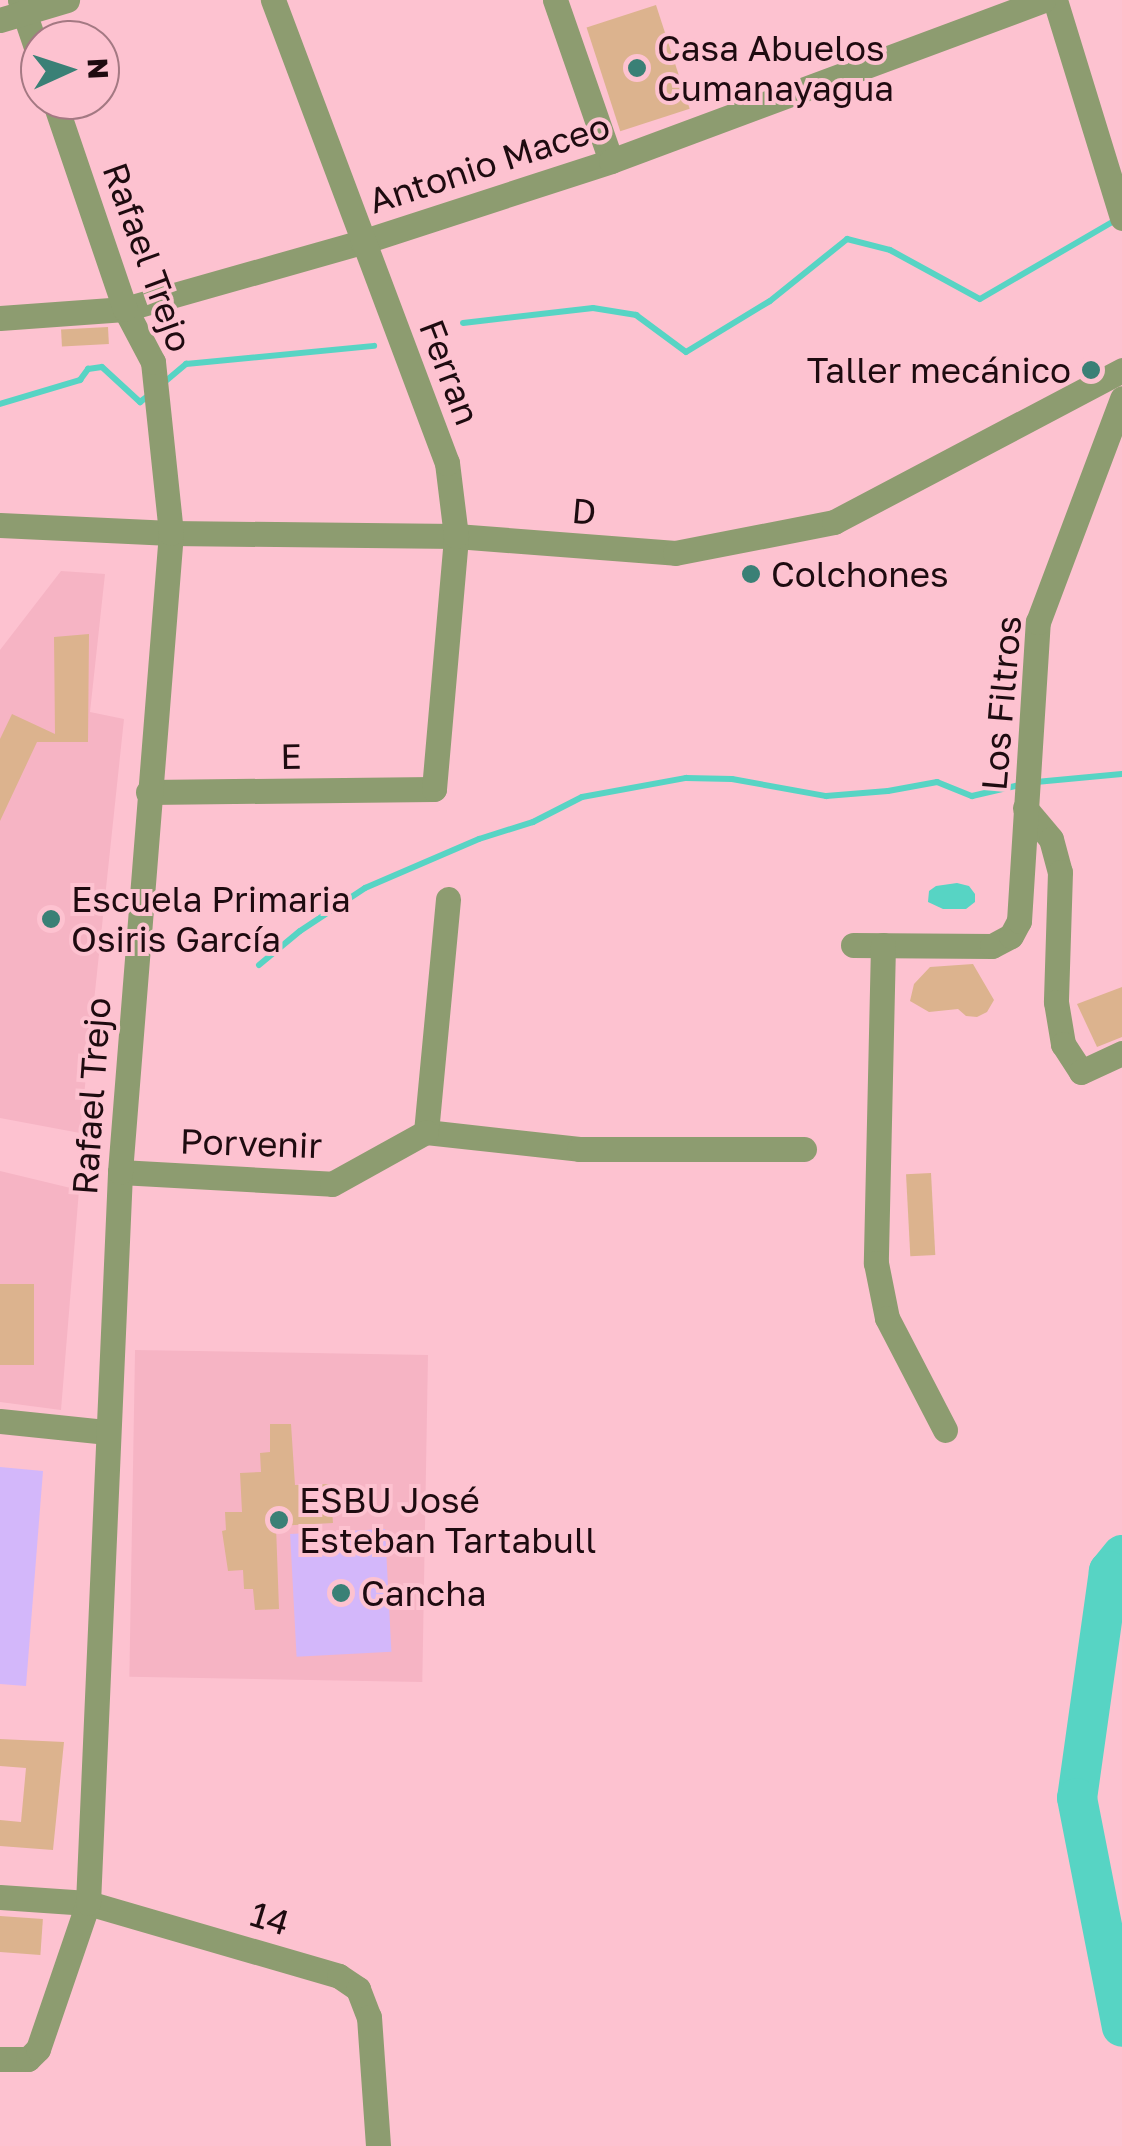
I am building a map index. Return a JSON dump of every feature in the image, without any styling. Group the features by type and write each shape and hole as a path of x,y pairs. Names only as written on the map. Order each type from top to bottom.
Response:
{"street":[{"path":"15,11 67,0"},
{"name":"Ferran","path":"272,0 447,463 456,536 434,789"},
{"path":"555,0 611,161"},
{"name":"Antonio Maceo","path":"0,318 125,309 362,242 611,161 1043,0"},
{"path":"1056,0 1120,212"},
{"name":"Rafael Trejo","path":"0,2060 28,2059 38,2049 88,1903 120,1172 171,533 163,423 153,362 125,309 61,120"},
{"name":"D","path":"0,525 171,533 456,536 676,553 834,522 1122,370"},
{"name":"Los Filtros","path":"1122,398 1038,622 1026,808 1050,839 1060,872 1056,1002 1063,1044 1081,1072 1122,1053"},
{"name":"E","path":"148,792 434,789"},
{"path":"854,945 992,946 1011,936 1019,921 1026,808"},
{"path":"448,899 426,1132 580,1149 804,1149"},
{"path":"883,945 876,1263 887,1318 944,1430"},
{"name":"Porvenir","path":"120,1172 332,1184 426,1132"},
{"path":"0,1421 106,1432"},
{"name":"14","path":"0,1897 88,1903 322,1970 358,1988 369,2017 378,2146"}],"shaded area":[{"name":"Escuela Primaria Osiris García","path":"61,571 105,574 90,712 124,719 80,1133 0,1118 0,650"},
{"path":"936,886 969,886 975,894 975,902 966,909 943,909 928,902 929,891"},
{"path":"0,1171 79,1190 61,1410 0,1402"},
{"name":"ESBU José Esteban Tartabull","path":"135,1350 428,1355 422,1682 129,1677"},
{"path":"0,1467 43,1471 26,1686 0,1684"},
{"name":"Cancha","path":"385,1529 391,1652 297,1657 290,1534"}],"building":[{"name":"Casa Abuelos Cumanayagua","path":"656,5 690,109 620,131 587,28"},
{"path":"108,327 109,344 62,346 61,329"},
{"path":"89,634 88,742 37,742 0,821 0,739 12,714 55,734 54,637"},
{"path":"973,964 994,1000 987,1012 977,1017 966,1016 958,1009 929,1012 910,1001 914,984 930,967"},
{"path":"1122,987 1122,1037 1097,1047 1077,1004"},
{"path":"931,1173 935,1255 910,1256 906,1174"},
{"path":"0,1284 34,1284 34,1365 0,1365"},
{"path":"270,1424 291,1424 295,1485 330,1484 333,1523 276,1526 279,1609 255,1610 253,1589 244,1589 243,1570 228,1571 222,1531 226,1530 225,1512 242,1512 240,1473 261,1472 260,1453 270,1452"},
{"path":"0,1739 64,1742 53,1850 0,1846 0,1820 21,1822 26,1768 0,1766"},
{"path":"0,1916 43,1919 40,1955 0,1952"}],"waterway":[{"path":"463,323 593,308 636,315 686,352 770,301 847,239 890,250 980,299 1116,220"},
{"path":"161,385 186,364 374,346"},
{"path":"0,404 80,380 88,369 102,367 140,402 148,396"},
{"path":"1036,782 1122,774"},
{"path":"259,965 300,931 365,888 479,839 533,822 582,797 686,778 732,779 826,796 937,782 972,796 1024,784"},
{"path":"1122,1555 1109,1571 1077,1798 1122,2027"}],"place":[{"name":"Casa Abuelos Cumanayagua","path":"637,68"},
{"name":"Taller mecánico","path":"1091,370"},
{"name":"Colchones","path":"751,574"},
{"name":"Escuela Primaria Osiris García","path":"51,919"},
{"name":"ESBU José Esteban Tartabull","path":"279,1520"},
{"name":"Cancha","path":"341,1593"}]}
